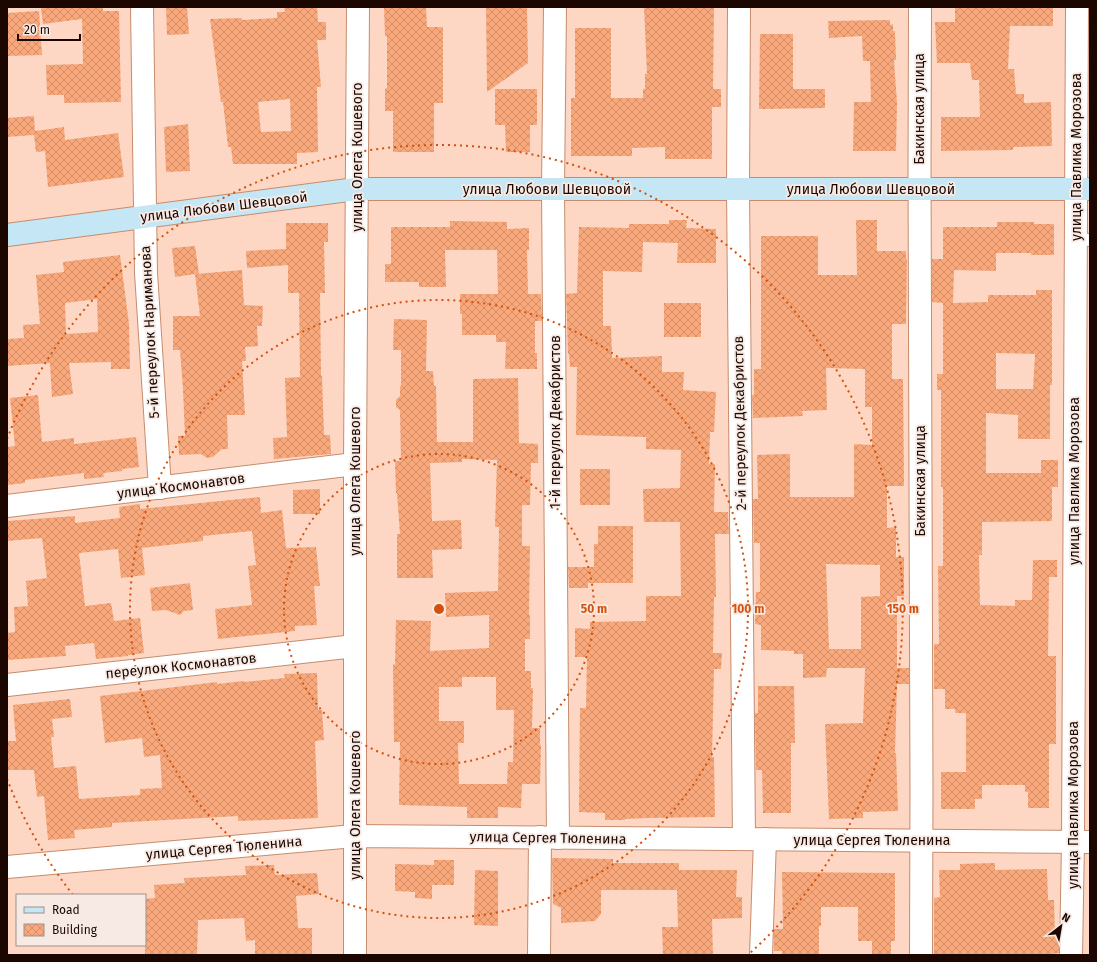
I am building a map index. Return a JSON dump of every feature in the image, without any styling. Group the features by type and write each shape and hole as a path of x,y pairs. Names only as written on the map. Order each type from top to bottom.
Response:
{"street":[{"name":"5-й переулок Нариманова","path":"142,7 146,273 160,488"},
{"name":"улица Олега Кошевого","path":"355,955 355,464 358,7"},
{"name":"1-й переулок Декабристов","path":"539,955 549,838 555,7"},
{"name":"2-й переулок Декабристов","path":"739,7 738,189 755,839 761,955"},
{"name":"Бакинская улица","path":"920,7 921,955"},
{"name":"улица Павлика Морозова","path":"1071,955 1082,842 1083,189 1077,7"},
{"name":"улица Любови Шевцовой","path":"7,235 356,189 1083,189"},
{"name":"улица Космонавтов","path":"7,506 355,464"},
{"name":"переулок Космонавтов","path":"7,685 355,646"},
{"name":"улица Сергея Тюленина","path":"7,867 354,836 1082,842"}],"building":[{"path":"41,7 103,7 103,11 119,11 121,102 64,103 64,95 47,95 46,65 83,64 82,19 43,24"},
{"path":"166,7 187,7 189,34 167,35"},
{"path":"284,7 317,7 318,22 326,22 326,40 317,40 321,87 317,87 318,152 297,153 297,164 233,164 231,147 228,147 223,102 221,102 210,19 242,18 242,20 277,18 277,12 285,12","holes":["290,99 291,131 261,132 258,102"]},
{"path":"384,7 426,7 427,27 443,27 443,103 434,103 434,152 393,152 393,111 385,111 385,89 387,88 387,36 385,36"},
{"path":"486,7 527,7 528,63 487,92"},
{"path":"644,7 714,7 713,89 721,89 721,107 712,107 712,159 665,159 665,147 632,148 632,156 571,156 571,98 575,98 575,28 611,28 611,98 643,98 643,89 645,89 645,74 647,74"},
{"path":"955,7 1053,7 1053,26 1010,26 1008,69 1014,69 1016,94 1024,94 1024,103 1051,102 1052,146 1013,147 1013,150 941,151 941,117 980,117 979,80 972,80 970,63 937,63 935,22 955,22"},
{"path":"39,11 42,55 7,56 7,13"},
{"path":"890,20 890,25 893,24 893,31 895,31 896,60 894,60 897,103 896,151 853,151 854,102 871,102 870,61 863,61 862,36 829,38 828,21"},
{"path":"760,34 793,34 793,89 825,89 825,108 759,109"},
{"path":"495,89 537,89 537,125 530,125 530,152 506,152 505,125 495,125"},
{"path":"34,116 35,131 64,127 65,140 118,133 124,177 48,187 45,151 36,152 34,135 7,137 7,118"},
{"path":"188,124 190,171 166,172 164,127"},
{"path":"669,220 687,220 686,228 716,229 716,263 677,263 678,243 643,242 642,272 603,271 603,326 611,326 612,358 662,356 662,372 684,372 683,390 716,392 714,432 710,432 709,464 715,464 714,512 728,512 729,534 715,534 716,597 714,597 713,653 722,653 721,669 714,669 712,757 714,757 715,817 605,820 605,813 579,812 580,708 586,708 587,657 575,657 575,628 590,629 590,622 646,621 646,596 681,596 680,522 644,522 643,489 680,488 681,450 646,449 646,437 576,435 577,367 570,367 568,354 566,294 577,293 579,227 629,228 629,224 669,224"},
{"path":"856,220 877,220 877,251 906,251 907,259 906,324 892,324 892,379 903,379 904,486 887,486 887,528 896,527 896,557 904,557 904,596 897,596 897,668 909,668 909,684 897,684 895,753 898,811 863,812 863,818 829,819 825,724 863,723 865,668 827,668 826,677 803,678 803,654 794,654 794,651 761,650 761,625 755,624 756,592 760,592 760,543 754,543 753,499 758,499 757,455 790,454 790,497 854,497 854,444 872,445 872,407 865,407 865,369 826,368 827,410 802,411 803,416 753,418 752,395 754,395 754,369 761,369 761,236 818,236 818,275 857,275","holes":["826,564 880,565 880,596 861,597 861,649 829,649"]},
{"path":"450,221 507,222 507,229 529,228 529,250 527,250 528,294 541,294 542,321 535,321 535,353 537,353 537,369 505,369 506,342 496,342 496,335 462,335 460,294 498,294 497,250 445,250 446,287 419,287 419,282 385,282 385,264 391,264 391,227 450,227"},
{"path":"997,222 1034,222 1034,224 1054,224 1054,255 1031,255 1031,253 996,253 996,271 954,270 953,303 988,302 988,295 1036,295 1036,290 1052,290 1052,385 1050,385 1050,439 1018,439 1018,415 986,413 986,473 1041,473 1041,460 1058,460 1058,487 1052,487 1052,521 982,522 982,555 979,555 980,605 1015,606 1015,600 1032,600 1033,560 1057,560 1057,577 1049,577 1048,656 1056,656 1056,744 1049,744 1049,808 1028,808 1028,792 1025,792 1025,785 982,785 982,799 975,799 975,809 941,809 941,772 966,772 966,713 955,713 955,709 945,709 945,689 934,689 934,644 939,644 938,566 943,566 941,390 937,390 937,374 943,374 943,303 932,302 932,259 943,259 943,227 997,227","holes":["996,353 1035,354 1033,389 996,389"]},
{"path":"286,223 328,223 328,242 324,242 325,293 320,293 321,376 324,435 330,435 331,454 274,459 273,438 287,437 285,378 300,377 299,293 288,293 288,265 247,268 246,251 286,249"},
{"path":"195,246 199,274 242,270 244,305 263,306 262,326 257,326 258,346 245,347 246,361 242,361 245,415 227,415 228,449 222,449 213,457 207,458 201,454 179,455 178,436 185,436 183,389 180,350 173,350 173,316 200,316 195,274 175,277 172,248"},
{"path":"120,255 129,324 130,369 111,369 111,362 69,363 73,394 52,397 50,363 7,366 7,339 24,338 23,325 40,324 36,275 64,272 63,262","holes":["97,299 98,332 66,334 65,303"]},
{"path":"664,303 701,303 701,337 664,337"},
{"path":"394,319 427,320 426,371 433,371 434,386 436,386 437,442 473,442 473,379 518,378 519,443 538,444 538,463 531,463 530,505 522,505 522,546 530,546 530,639 525,639 525,671 531,671 531,688 533,688 532,728 540,728 540,784 522,784 521,808 498,807 498,818 467,818 467,807 399,805 400,742 394,742 393,664 395,665 396,620 431,621 430,651 489,648 489,615 446,617 445,593 498,591 499,527 495,527 497,460 462,459 462,462 430,463 432,521 461,520 462,549 432,550 433,578 397,578 397,534 400,534 395,461 401,461 400,410 396,407 396,400 400,396 401,386 401,350 393,350","holes":["462,677 496,677 496,710 514,710 513,762 508,762 507,784 459,784 458,743 464,743 464,721 439,721 439,687 462,687"]},
{"path":"38,395 42,442 74,438 74,444 136,437 139,467 103,473 104,477 84,479 84,473 25,480 25,483 7,485 7,447 15,446 10,398"},
{"path":"580,469 610,469 610,505 580,505"},
{"path":"320,489 320,514 293,514 293,490"},
{"path":"260,497 261,513 282,510 286,548 316,547 320,586 314,586 317,625 295,626 295,631 218,639 215,609 252,605 248,566 256,565 252,531 203,536 203,541 142,548 145,575 121,578 118,549 79,553 85,606 111,603 114,621 140,618 144,653 96,659 94,643 65,646 66,656 7,660 7,633 15,632 14,607 28,606 26,581 47,578 42,538 7,541 7,521 75,516 75,523 120,518 119,507 140,504 140,509"},
{"path":"598,526 633,526 633,583 588,583 588,588 569,588 568,567 594,567 594,544 598,544"},
{"path":"190,583 193,610 184,611 180,615 166,610 152,611 150,588"},
{"path":"317,673 318,710 322,710 324,740 315,741 318,818 238,821 238,816 112,823 112,827 74,830 75,838 48,840 44,796 37,797 34,770 7,770 7,741 16,741 13,705 70,699 72,717 52,719 54,737 51,737 54,768 76,766 79,799 140,795 140,789 162,788 160,755 144,757 142,738 105,743 100,696 217,682 217,684 285,678 284,674"},
{"path":"758,686 794,686 795,743 791,743 791,813 763,813 762,770 756,770 755,713 758,713"},
{"path":"552,858 613,859 613,863 679,863 679,870 737,870 736,897 742,897 742,918 712,919 713,955 663,955 662,927 678,927 677,890 601,890 601,914 595,921 561,923 561,908 553,904"},
{"path":"434,860 454,860 454,885 432,885 432,899 415,898 415,892 395,891 395,864 434,865"},
{"path":"995,863 995,870 1047,869 1048,900 1054,900 1055,938 1059,939 1059,953 1052,955 934,955 934,898 940,897 939,870 960,870 960,864"},
{"path":"274,865 275,875 317,873 319,894 296,896 298,928 312,928 312,955 255,955 255,940 246,941 244,918 198,920 197,955 145,955 146,899 155,898 154,885 185,883 184,878 246,875 245,866"},
{"path":"475,870 498,871 498,926 474,925"},
{"path":"782,872 895,873 895,941 891,941 891,955 872,955 872,941 858,941 858,907 821,907 821,926 819,926 819,955 782,955 782,951 774,951 774,929 783,929"}]}
